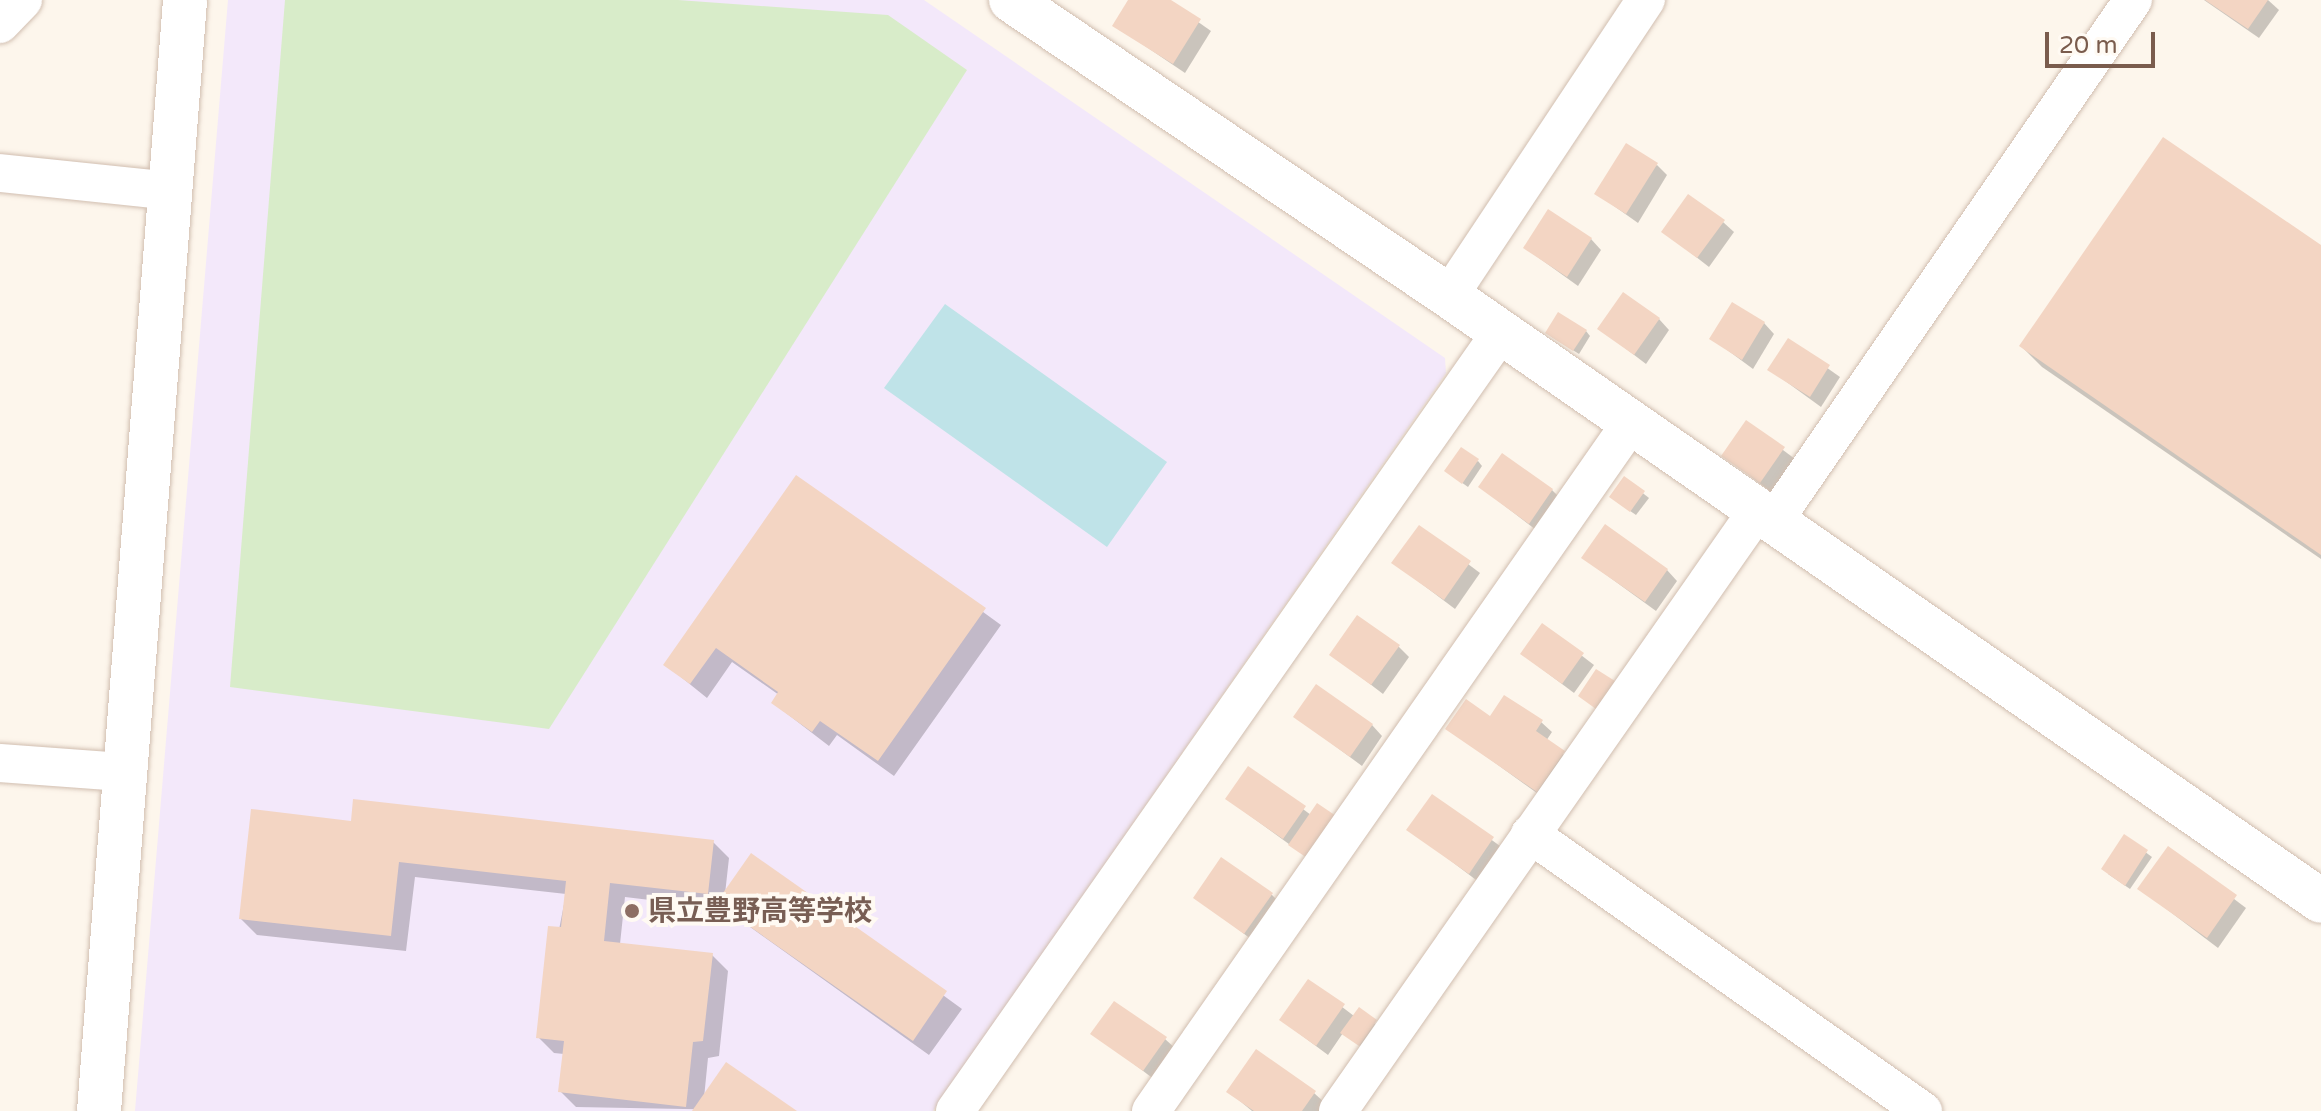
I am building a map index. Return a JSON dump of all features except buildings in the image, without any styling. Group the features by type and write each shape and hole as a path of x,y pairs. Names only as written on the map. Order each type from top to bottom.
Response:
{"street":[{"path":"0,24 23,0"},
{"path":"99,1111 185,0"},
{"path":"1011,0 1449,296 1499,335 2321,901"},
{"path":"1449,296 1646,0"},
{"path":"1338,1111 1530,834 1765,517 2133,0"},
{"path":"0,173 171,191"},
{"path":"955,1111 1499,335"},
{"path":"1151,1111 1630,424"},
{"path":"0,763 124,772"},
{"path":"1530,834 1923,1111"}],"shaded area":[{"path":"228,0 924,0 1445,358 1446,373 933,1111 135,1111"}],"green space":[{"path":"285,0 678,0 888,15 967,70 549,729 230,687"}],"water":[{"path":"945,304 1167,462 1107,547 884,388"}],"place":[{"name":"県立豊野高等学校","path":"632,911"}]}
